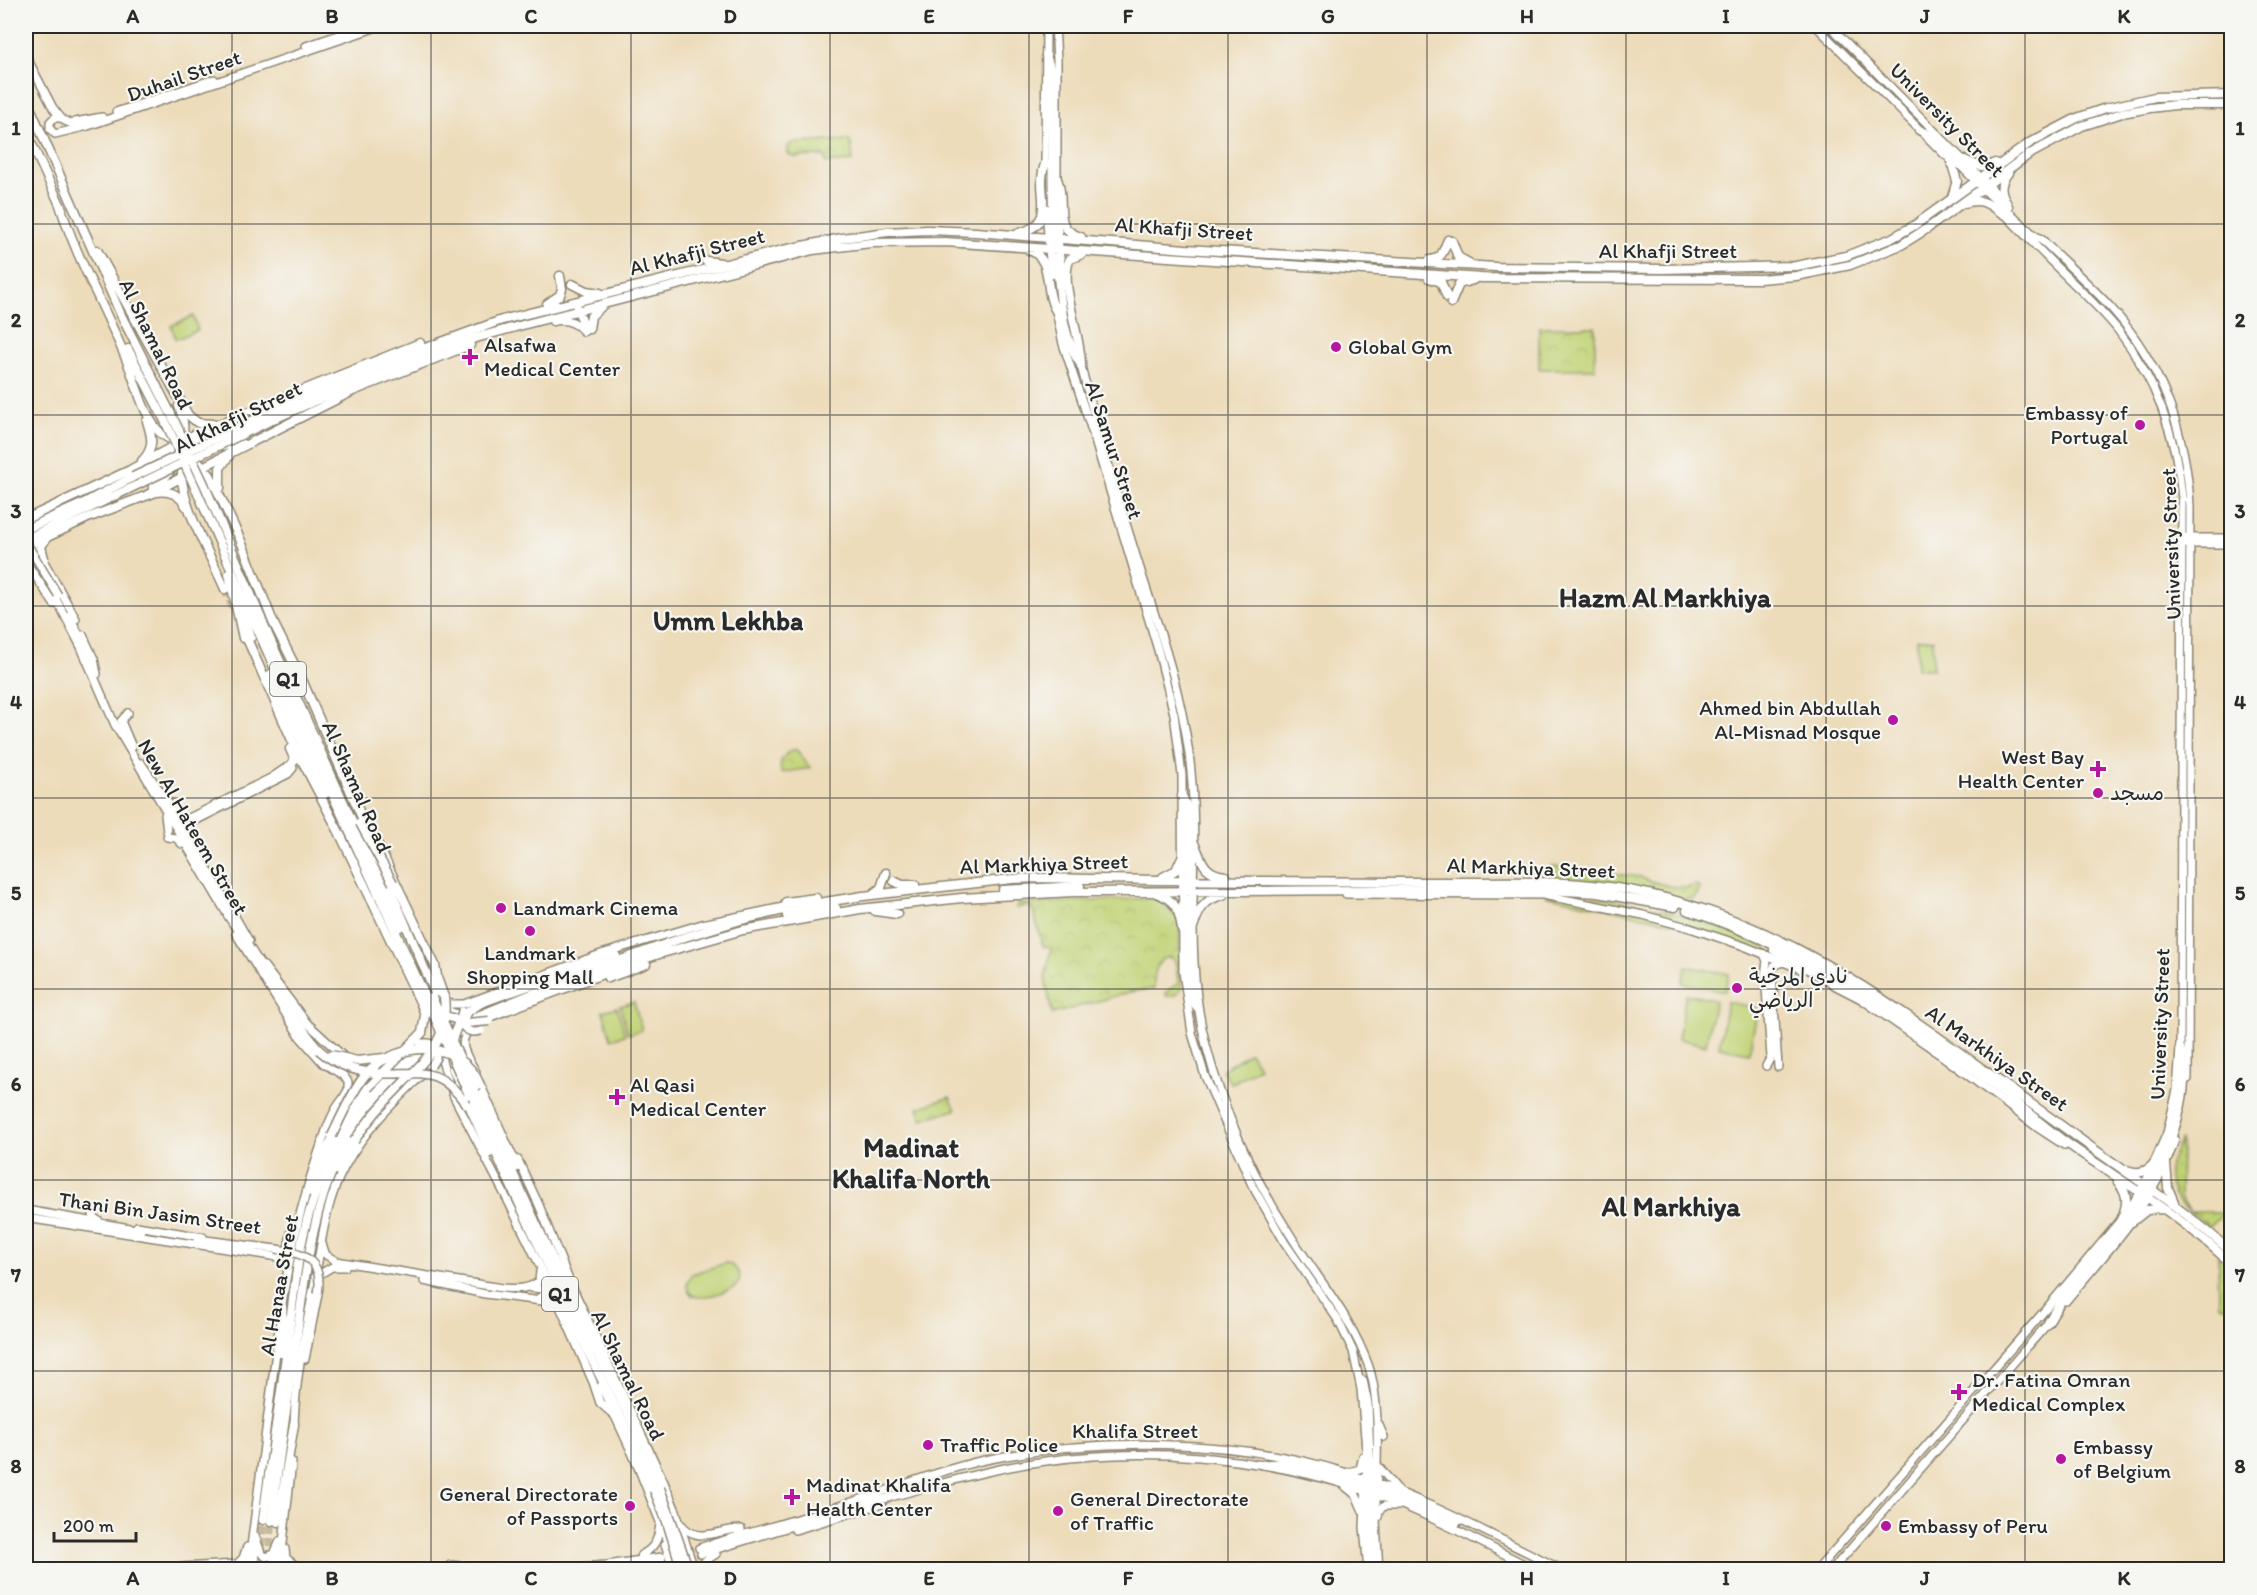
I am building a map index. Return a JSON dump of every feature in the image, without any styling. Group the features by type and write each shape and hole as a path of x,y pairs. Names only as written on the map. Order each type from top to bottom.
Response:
{"highway":[{"path":"1046,55 1051,71 1052,96 1053,244 1065,327 1074,354 1081,366"},
{"name":"Al Khafji Street","path":"272,412 458,343 541,320 606,293 832,240 872,234 927,230 1011,235 1102,252 1482,278 1776,278 1833,270 1885,252 1918,234 1961,204 2002,162 2065,123 2126,102 2174,95 2232,95"},
{"name":"Al Shamal Road","path":"26,98 305,734 470,1101 516,1200 594,1356 637,1432 657,1489"},
{"name":"Al Khafji Street","path":"134,477 343,380 502,320 529,312 608,303 813,250 842,245 911,241 1053,244 1093,241 1186,249 1203,247 1519,268 1759,268 1804,265 1846,256 1885,241 1915,225 1949,201 2073,130 2122,113 2175,105 2232,105"},
{"path":"1919,130 1933,137 2032,234 2043,241"},
{"name":"Al Shamal Road","path":"26,132 111,316 170,422"},
{"path":"1885,252 2024,152 2031,142"},
{"path":"1962,159 1982,167 2002,162"},
{"path":"1949,201 1955,191 1957,181 1951,160"},
{"path":"1011,235 1034,228 1042,217 1042,173 1045,164"},
{"path":"2007,210 2001,186 2014,165"},
{"path":"1058,179 1061,190 1062,220 1065,228 1074,235 1093,241"},
{"path":"1961,204 1984,201 2007,210"},
{"path":"26,513 42,510 134,477 152,446 152,436 144,407 118,340 75,249 60,205"},
{"path":"76,213 190,418 200,424 215,423 272,412"},
{"path":"927,230 940,224"},
{"path":"911,241 928,237 1160,251 1186,249"},
{"path":"1419,262 1440,256 1450,241 1458,257 1474,266"},
{"path":"963,243 969,246 1022,249 1036,253 1044,263 1052,304 1056,311"},
{"path":"1081,366 1080,347 1069,294 1067,266 1076,255 1102,252"},
{"path":"706,261 724,264"},
{"path":"1371,270 1382,267 1447,271 1452,264"},
{"path":"1447,275 1455,270 1507,272 1519,268"},
{"path":"458,343 575,306 676,281 692,273"},
{"path":"1420,273 1441,282 1449,300 1459,284 1482,278"},
{"path":"529,312 558,297 562,289 560,276"},
{"path":"625,288 631,280"},
{"path":"572,284 586,291 606,293"},
{"path":"586,330 592,314 608,303"},
{"path":"575,306 586,330"},
{"path":"484,320 502,320"},
{"path":"541,320 548,322 563,320 586,330"},
{"path":"147,495 379,380 490,338 498,332"},
{"path":"369,388 379,380"},
{"path":"168,382 181,412 183,424 180,443 185,453 204,467 224,503 440,1002 458,1016 471,1014 567,976 587,972"},
{"path":"144,407 157,423 170,430 179,426 181,412"},
{"path":"144,407 160,433 180,443"},
{"path":"135,498 165,477 202,437 232,423 272,412"},
{"path":"26,529 80,505 134,477 158,455 199,432 272,412"},
{"path":"232,423 217,434 216,441 220,445 236,445 279,428"},
{"path":"158,455 220,453 254,441"},
{"path":"224,503 218,481 219,471 235,450"},
{"path":"185,453 183,488 193,516 225,580 236,590 251,637 316,789"},
{"path":"26,541 145,470 148,471 152,478 150,485 135,498"},
{"path":"193,516 187,489 195,480 203,478 209,481 224,503"},
{"path":"199,489 199,507 243,640 294,756 294,764 289,767"},
{"name":"Al Shamal Road","path":"199,489 232,551 269,636 382,870 426,999"},
{"path":"26,549 44,538 135,498 162,491 174,493 181,498 193,516"},
{"path":"26,519 42,510"},
{"path":"44,538 41,547 44,558"},
{"path":"232,551 240,560 362,822 437,976 446,1010 443,1029 432,1054 374,1114 336,1175 325,1205 307,1286 302,1294"},
{"path":"271,613 294,653 376,839 382,870 435,965 437,976"},
{"path":"249,623 333,812 426,999 422,1033 368,1088 331,1139"},
{"path":"244,632 268,691 316,789 426,999 432,1008 450,1019 467,1023 489,1021 640,966 713,943 726,931 815,910 892,900 897,896 897,892"},
{"path":"284,657 309,700"},
{"path":"274,682 299,728 305,734"},
{"path":"290,724 303,745"},
{"path":"1182,796 1187,807 1189,964 1193,1000 1197,1007"},
{"path":"1194,843 1200,860 1209,872 1247,880"},
{"path":"1144,880 1169,875 1176,870 1182,857"},
{"path":"867,896 881,888 886,873"},
{"name":"Al Markhiya Street","path":"445,1036 491,1010 587,972 722,926 796,907 947,885 1012,879 1062,879 1144,880 1238,891 1532,889 1582,891 1662,903 1765,939 1851,986 1992,1084 2109,1173 2147,1191"},
{"path":"894,905 902,896 1057,882 1062,879"},
{"name":"Al Markhiya Street","path":"445,1036 629,964 800,919 860,909 962,898 1073,891 1150,890 1247,880 1583,884 1653,896 1735,919 1785,941 1851,978 2005,1084 2232,1253"},
{"path":"962,898 978,892 1051,886 1296,885 1306,880"},
{"path":"894,882 902,885 944,883 947,885"},
{"path":"1150,890 1167,897 1176,906 1182,930"},
{"path":"1379,895 1389,890"},
{"path":"1193,927 1199,910 1208,900 1238,891"},
{"path":"786,902 855,892 872,898 822,906 815,910"},
{"path":"860,909 897,914"},
{"path":"228,915 274,988 320,1049 336,1057 357,1061 424,1049 445,1051 467,1064 480,1084 538,1215 566,1280 565,1286"},
{"path":"1713,919 1767,946 1837,986"},
{"path":"516,1200 508,1190 452,1061 451,1045 458,1024 467,1008 594,963 650,946 657,947"},
{"path":"527,986 582,960"},
{"path":"264,966 307,1032 320,1049 337,1063 354,1070 374,1073 416,1071 434,1076 470,1101"},
{"path":"640,966 654,966"},
{"name":"Al Hanaa Street","path":"274,1522 282,1377 303,1233 318,1187 343,1131 366,1101 399,1071 445,1036"},
{"path":"2048,1323 2063,1297 2117,1232 2147,1191 2166,1153 2178,1113 2184,1070 2180,1048"},
{"path":"1935,1050 1992,1084"},
{"path":"303,1233 303,1221 312,1185 331,1139 366,1074 393,1056"},
{"path":"328,1127 348,1101 387,1073 399,1071 396,1082 365,1119 356,1143"},
{"name":"Al Hanaa Street","path":"274,1522 302,1294 314,1226 324,1190 340,1151 368,1109 399,1071"},
{"name":"Al Shamal Road","path":"470,1101 565,1286 594,1356"},
{"path":"2027,1112 2189,1221 2232,1259"},
{"path":"2119,1167 2140,1173 2149,1169 2155,1162"},
{"path":"2133,1222 2147,1210 2171,1207 2166,1164"},
{"path":"2109,1173 2122,1186 2126,1197 2126,1208 2119,1224"},
{"name":"Al Markhiya Street","path":"2171,1207 2232,1265"},
{"path":"282,1305 280,1370 282,1377"},
{"path":"594,1356 627,1401"},
{"path":"274,1522 294,1424"},
{"name":"Q1","path":"657,1489 667,1522 676,1568"},
{"name":"Q1","path":"657,1489 693,1569"}],"main road":[{"name":"Duhail Street","path":"65,131 88,126 365,26"},
{"name":"Duhail Street","path":"63,120 78,124 141,107 380,26"},
{"name":"Al Samur Street","path":"1046,26 1045,164 1053,244 1056,311 1066,353 1092,431 1170,692 1179,744 1182,857 1188,885"},
{"name":"University Street","path":"1816,26 1919,130 2007,210 2107,317 2131,349 2155,391 2166,419 2184,492 2180,1048 2174,1107 2147,1191"},
{"name":"University Street","path":"1830,26 1962,159 1980,184"},
{"name":"Al Samur Street","path":"1053,244 1058,179 1058,27"},
{"path":"26,56 37,79 63,120 65,131 60,134 55,134 50,129 50,110 26,66"},
{"path":"267,64 299,57"},
{"path":"37,79 60,113 69,120 81,122 102,117"},
{"path":"141,98 141,107"},
{"path":"50,122 56,117 63,120"},
{"name":"University Street","path":"2007,210 2043,241 2112,309 2142,347 2158,376 2182,444 2189,494 2190,522 2185,542 2190,562 2188,1069 2182,1115 2166,1164 2147,1191"},
{"name":"Al Samur Street","path":"1081,366 1180,703 1192,780 1194,843 1188,885"},
{"path":"2190,522 2196,533 2209,541 2232,544"},
{"path":"2190,586 2187,578 2185,542 2232,538"},
{"name":"New Al Hateem Street","path":"26,541 81,647 104,703 161,805 228,915 243,947 300,1037 330,1069 344,1076"},
{"path":"2190,562 2194,550 2209,541"},
{"name":"New Al Hateem Street","path":"26,549 77,628 111,709 132,747 177,814 176,828"},
{"path":"97,674 89,646 44,558 36,549 30,550 26,560 61,616 104,703"},
{"path":"128,713 121,721 132,747"},
{"path":"1172,732 1179,744"},
{"path":"289,767 293,769 288,774 193,822 176,828 201,812 289,767"},
{"path":"154,793 162,800 176,828 210,873"},
{"path":"177,814 201,812"},
{"path":"193,822 192,829 198,849"},
{"path":"176,828 176,838 189,851"},
{"name":"New Al Hateem Street","path":"176,828 198,849 264,966 312,1028 332,1048 372,1071"},
{"path":"1188,885 1193,927 1197,1007 1212,1068 1249,1160 1288,1232 1352,1326 1372,1379 1377,1464 1364,1514 1368,1569"},
{"path":"1188,885 1182,930 1183,972 1192,1033 1205,1076 1252,1185 1285,1243 1338,1320 1353,1351 1361,1389 1379,1569"},
{"name":"Al Markhiya Street","path":"1320,890 1334,894 1543,895 1665,920 1764,954 1837,986 1935,1050 2038,1128 2062,1144 2076,1149"},
{"name":"Al Markhiya Street","path":"413,942 445,1001 467,1008 582,960 702,924 779,907 796,907"},
{"path":"1764,954 1767,961 1765,975 1771,1057 1767,1066"},
{"path":"1778,1067 1772,975 1774,966 1782,962"},
{"name":"Al Markhiya Street","path":"462,1042 471,1028 541,997"},
{"path":"467,1008 460,1019 463,1027 470,1032 481,1031"},
{"name":"Al Hanaa Street","path":"274,1522 287,1503 300,1370 321,1242 337,1184 356,1143 385,1110 431,1066 436,1058 436,1050 429,1043 420,1042 383,1060 372,1071"},
{"name":"Al Shamal Road","path":"462,1042 465,1054 480,1079 531,1188 569,1280 663,1480 685,1540"},
{"path":"465,1054 456,1046 449,1046 442,1053 442,1061 454,1097 483,1152"},
{"path":"341,1102 349,1087 344,1076 351,1076 355,1072 355,1067 349,1059"},
{"path":"341,1102 372,1071"},
{"path":"419,1077 433,1077 445,1084 465,1124 483,1152"},
{"name":"Al Hanaa Street","path":"253,1536 282,1305 301,1208 328,1127 341,1102"},
{"name":"Al Shamal Road","path":"483,1152 559,1306 600,1403 615,1416 669,1544"},
{"path":"531,1188 538,1215"},
{"path":"1832,1569 2048,1323 2133,1222 2147,1191"},
{"path":"1817,1569 2147,1191"},
{"path":"264,1438 262,1421 288,1241 294,1220 301,1208"},
{"path":"53,1219 74,1222 89,1210 96,1220 129,1232 298,1252 312,1262 319,1275 318,1294 308,1349 300,1370"},
{"path":"26,1214 83,1224 91,1221"},
{"name":"Thani Bin Jasim Street","path":"26,1214 108,1224 147,1238 278,1250 288,1241"},
{"name":"Thani Bin Jasim Street","path":"26,1214 100,1229 129,1232"},
{"path":"100,1229 100,1225 108,1224"},
{"path":"321,1242 323,1250 336,1261 502,1288 543,1288 546,1291 542,1298 522,1298"},
{"name":"Thani Bin Jasim Street","path":"278,1250 286,1265"},
{"path":"329,1257 324,1260 327,1267 342,1266 559,1306 560,1323"},
{"path":"525,1288 539,1281 541,1275 538,1266"},
{"path":"315,1277 332,1267"},
{"path":"454,1275 465,1282"},
{"path":"593,1382 594,1356"},
{"path":"592,1366 615,1416"},
{"path":"1986,1377 1990,1366"},
{"path":"1358,1370 1364,1381 1368,1397 1372,1455 1370,1526 1374,1569"},
{"path":"1375,1416 1384,1437"},
{"path":"1076,1442 1095,1445"},
{"name":"Khalifa Street","path":"1536,1569 1413,1510 1371,1487 1342,1471 1305,1462 1202,1447 1095,1445 1031,1452 951,1469 700,1551 906,1493 1012,1466 1085,1457 1175,1456 1256,1465 1338,1482 1371,1487 1402,1493 1563,1569"},
{"path":"1342,1471 1350,1472 1360,1469 1366,1445"},
{"path":"1295,1456 1305,1462"},
{"path":"1256,1465 1283,1464 1329,1474 1371,1487 1446,1519 1474,1526"},
{"path":"1377,1464 1402,1493"},
{"path":"1892,1477 1904,1471"},
{"path":"1338,1482 1356,1496 1364,1514"},
{"path":"754,1543 871,1508 906,1493"},
{"path":"287,1503 290,1509 285,1555 292,1564 300,1569"},
{"path":"1376,1532 1379,1511 1384,1506 1413,1510"},
{"path":"1854,1526 1860,1513"},
{"path":"253,1536 261,1553 266,1557 272,1556 279,1545 274,1522"},
{"path":"274,1522 282,1550 280,1569"},
{"path":"680,1522 688,1531 698,1536 741,1529"},
{"path":"641,1555 654,1546 660,1523"},
{"path":"660,1523 664,1558 676,1568"},
{"path":"170,1569 237,1564 243,1558 253,1536"},
{"path":"248,1569 253,1536"},
{"path":"253,1536 254,1558 261,1569"},
{"path":"1359,1539 1367,1560"},
{"path":"676,1568 685,1540"},
{"path":"669,1544 679,1545 685,1540"},
{"path":"669,1544 673,1550 692,1557 693,1569"},
{"path":"266,1569 274,1563 282,1550"},
{"path":"682,1554 693,1569"},
{"path":"626,1569 682,1554"},
{"path":"693,1569 716,1554"},
{"path":"538,1569 598,1566 664,1558"},
{"path":"676,1568 683,1562 693,1569"},
{"path":"450,1565 500,1569"},
{"path":"287,1569 345,1569"}],"green space":[{"path":"848,140 851,143 853,161 826,163 825,156 793,157 788,154 788,146 792,143"},
{"path":"193,316 198,330 176,339 171,326"},
{"path":"1539,327 1595,327 1595,369 1539,369"},
{"path":"1917,639 1933,639 1933,669 1917,669"},
{"path":"791,750 797,750 810,768 781,773 782,760"},
{"path":"1552,866 1641,877 1669,886 1687,888 1696,885 1699,887 1693,899 1682,899 1557,879 1547,870"},
{"path":"1567,894 1627,902 1685,916 1741,936 1795,964 1690,926 1545,895"},
{"path":"1158,898 1179,921 1181,989 1176,995 1166,996 1166,992 1178,983 1176,963 1170,957 1162,959 1157,966 1154,989 1130,992 1052,1014 1045,978 1051,948 1043,946 1032,908 1027,906 1016,908 1018,904"},
{"path":"1686,966 1729,974 1725,991 1682,983"},
{"path":"1686,994 1715,1000 1706,1045 1678,1039"},
{"path":"634,1002 642,1030 628,1034 620,1006"},
{"path":"1727,1002 1758,1008 1749,1053 1719,1047"},
{"path":"617,1007 625,1035 611,1039 603,1011"},
{"path":"1250,1052 1259,1067 1231,1084 1222,1070"},
{"path":"950,1097 956,1110 922,1119 918,1108"},
{"path":"2181,1139 2180,1198 2190,1212 2224,1212 2209,1227 2187,1210 2181,1204 2169,1181 2169,1167"},
{"path":"2218,1255 2231,1268 2231,1307 2219,1305"},
{"path":"726,1263 734,1267 739,1274 737,1285 709,1296 698,1297 690,1293 687,1282 692,1274"}],"tunnel":[{"path":"225,589 234,610"},
{"path":"259,1570 263,1520"},
{"path":"268,1570 271,1521"}],"place":[{"name":"Global Gym","path":"1336,347"},
{"name":"Alsafwa Medical Center","path":"470,357"},
{"name":"Embassy of Portugal","path":"2140,425"},
{"name":"Ahmed bin Abdullah Al-Misnad Mosque","path":"1893,720"},
{"name":"West Bay Health Center","path":"2098,769"},
{"name":"مسجد","path":"2098,793"},
{"name":"Landmark Cinema","path":"501,908"},
{"name":"Landmark Shopping Mall","path":"530,931"},
{"name":"نادي المرخية الرياضي","path":"1737,988"},
{"name":"Al Qasi Medical Center","path":"617,1097"},
{"name":"Dr. Fatina Omran Medical Complex","path":"1959,1392"},
{"name":"Traffic Police","path":"928,1445"},
{"name":"Embassy of Belgium","path":"2061,1459"},
{"name":"Madinat Khalifa Health Center","path":"792,1497"},
{"name":"General Directorate of Passports","path":"630,1506"},
{"name":"General Directorate of Traffic","path":"1058,1511"},
{"name":"Embassy of Peru","path":"1886,1526"}],"district":[{"name":"Hazm Al Markhiya","path":"1665,598"},
{"name":"Umm Lekhba","path":"728,621"},
{"name":"Madinat Khalifa North","path":"911,1164"},
{"name":"Al Markhiya","path":"1671,1207"}]}
